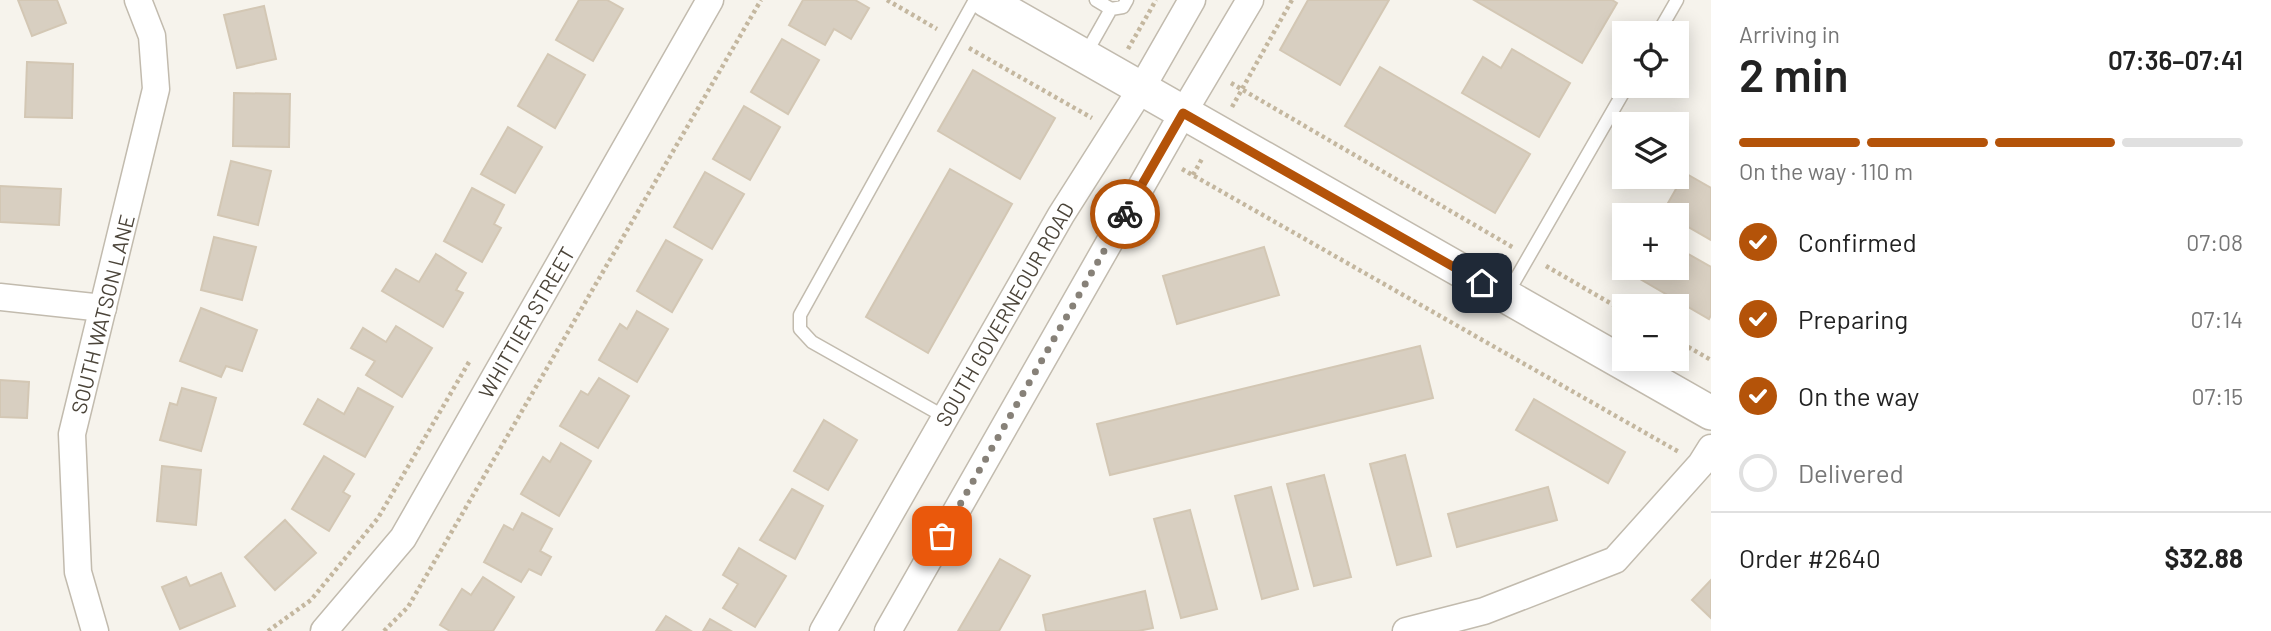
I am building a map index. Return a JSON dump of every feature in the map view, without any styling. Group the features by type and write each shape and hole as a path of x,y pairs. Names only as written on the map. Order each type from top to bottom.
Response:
{"street":[{"name":"SOUTH WATSON LANE","path":"95,631 78,572 72,434 156,89 152,36 138,0"},
{"name":"WHITTIER STREET","path":"324,631 403,538 710,0"},
{"path":"888,631 1158,155 1250,0"},
{"path":"989,1 1711,413"},
{"name":"SOUTH GOVERNEOUR ROAD","path":"823,631 1060,215 1141,89 1186,2"},
{"path":"0,297 103,309"},
{"path":"1406,631 1484,611 1615,560 1706,456"}],"lane":[{"path":"1096,0 1110,11"},
{"path":"1084,56 1110,11 1123,7 1128,0"},
{"path":"1664,21 1677,0"},
{"path":"945,417 812,342 800,330 800,315 954,39 989,1"},
{"path":"1506,296 1620,98"}],"path":[{"path":"384,631 408,607 761,0"},
{"path":"887,0 1114,130"},
{"path":"1193,175 1292,0"},
{"path":"1110,11 1165,46"},
{"path":"1208,70 1612,304"},
{"path":"1158,155 1706,456"},
{"path":"1689,348 1711,360"},
{"path":"268,631 311,600 378,518 474,353"}],"building":[{"path":"18,0 57,0 66,23 32,36"},
{"path":"579,0 607,0 623,9 593,61 556,40"},
{"path":"803,0 855,0 869,8 851,39 834,29 825,45 789,25"},
{"path":"1308,0 1389,0 1340,85 1280,50"},
{"path":"1474,0 1612,0 1617,3 1582,63"},
{"path":"264,6 276,59 237,68 224,15"},
{"path":"782,39 819,60 788,114 751,92"},
{"path":"1512,49 1570,83 1539,137 1462,93 1483,57 1501,68"},
{"path":"548,54 585,75 555,128 518,106"},
{"path":"27,62 73,64 72,118 25,117"},
{"path":"1380,67 1530,154 1495,213 1345,126"},
{"path":"973,70 1055,118 1020,179 938,131"},
{"path":"234,93 290,94 289,147 233,146"},
{"path":"744,106 780,127 750,180 713,159"},
{"path":"508,127 542,147 515,193 481,174"},
{"path":"231,161 271,171 258,225 218,215"},
{"path":"950,169 1012,204 928,353 866,317"},
{"path":"705,172 744,194 712,249 674,227"},
{"path":"1689,175 1711,188 1711,240 1689,227 1689,203 1668,203 1676,189 1689,189"},
{"path":"0,186 61,189 59,225 0,222"},
{"path":"472,188 504,205 494,224 501,228 482,262 444,241"},
{"path":"214,237 256,247 242,300 201,290"},
{"path":"666,240 702,260 672,312 637,291"},
{"path":"1264,247 1279,295 1177,324 1163,276"},
{"path":"436,254 466,273 456,290 463,293 443,327 382,291 396,269 419,282"},
{"path":"1689,254 1711,267 1709,319 1689,307 1689,294 1666,294 1642,280 1689,280"},
{"path":"201,308 257,330 242,371 226,366 221,377 180,361"},
{"path":"637,311 668,329 637,382 599,360 620,324 627,329"},
{"path":"396,326 432,348 402,397 366,375 375,361 351,348 363,328 386,342"},
{"path":"1420,346 1433,398 1110,475 1097,424"},
{"path":"599,378 629,396 598,448 560,426 581,391 588,395"},
{"path":"0,380 29,382 27,418 0,417"},
{"path":"182,388 216,398 201,451 160,440 170,403 177,405"},
{"path":"358,388 393,407 365,457 304,424 318,399 344,414"},
{"path":"1534,399 1625,452 1608,483 1516,430"},
{"path":"824,420 857,440 828,490 794,471"},
{"path":"561,443 591,461 559,516 521,494 543,457 550,462"},
{"path":"1405,455 1431,556 1397,565 1370,464"},
{"path":"324,456 354,474 343,492 350,496 329,531 292,509"},
{"path":"162,466 201,470 196,525 157,521"},
{"path":"1324,475 1351,577 1314,586 1287,484"},
{"path":"1271,487 1298,589 1262,599 1235,496"},
{"path":"1548,487 1557,520 1457,547 1448,514"},
{"path":"792,489 823,506 795,559 760,540"},
{"path":"1190,510 1217,609 1181,618 1154,519"},
{"path":"522,513 552,529 540,551 551,557 541,575 529,569 521,582 484,562 504,525 513,530"},
{"path":"285,520 316,553 275,590 245,557"},
{"path":"739,548 786,576 755,627 723,608 738,584 723,575"},
{"path":"1000,559 1030,576 999,631 958,631"},
{"path":"221,573 235,606 180,629 162,587 186,577 190,586"},
{"path":"483,577 514,597 493,631 450,631 440,625 462,589 471,595"},
{"path":"1711,580 1711,618 1692,600"},
{"path":"1145,591 1153,628 1138,631 1046,631 1043,615"},
{"path":"666,616 691,631 656,631"},
{"path":"710,619 731,631 703,631"}],"way so far":[{"path":"942,536 1125,214"}],"route":[{"path":"1125,214 1183,113 1482,283"}]}
